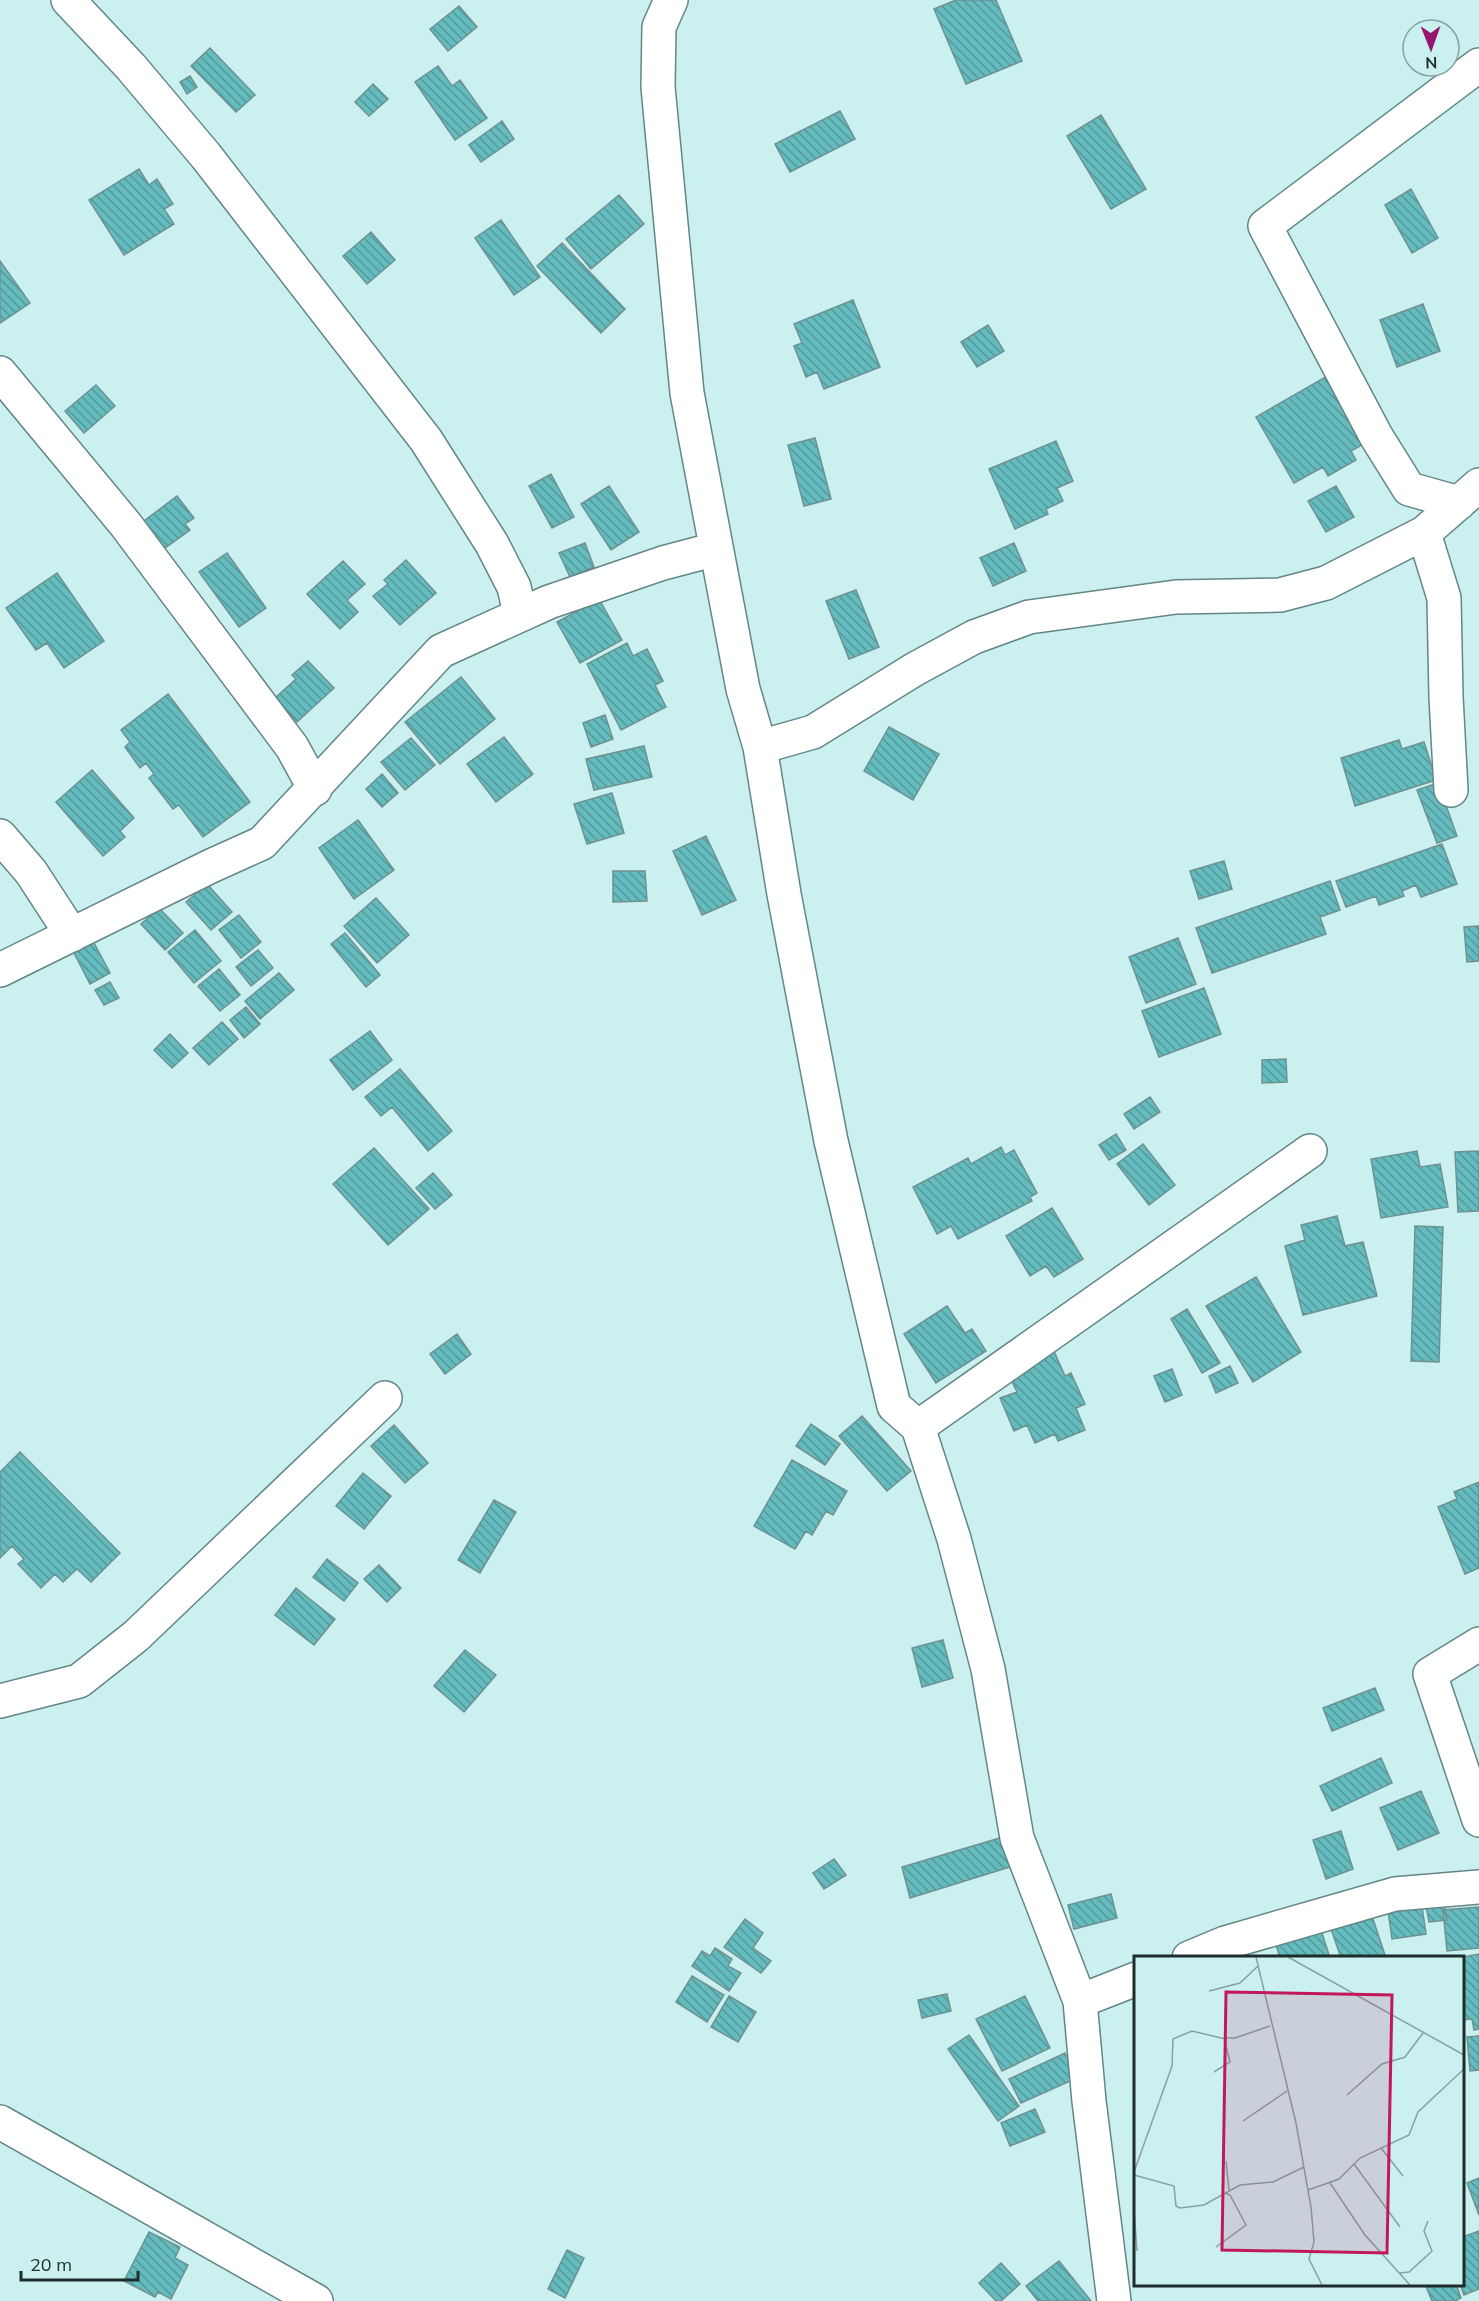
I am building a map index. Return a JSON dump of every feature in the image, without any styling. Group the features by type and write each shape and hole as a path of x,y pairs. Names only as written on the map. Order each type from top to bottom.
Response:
{"street":[{"path":"68,0 131,67 206,156 426,440 492,544 514,587 520,614"},
{"path":"671,0 659,27 658,87 687,393 716,549 743,689 760,747 784,894 831,1141 894,1406 918,1427 954,1539 988,1669 1017,1838 1080,2001 1089,2101 1114,2301"},
{"path":"1469,494 1409,489 1376,436 1265,226 1479,65"},
{"path":"0,373 126,525 292,747 315,789"},
{"path":"760,747 813,732 915,669 974,637 1029,617 1176,597 1280,596 1326,583 1424,533 1469,494"},
{"path":"1424,533 1444,598 1451,790"},
{"path":"0,970 262,843 315,789 441,651 520,614 663,563 716,549"},
{"path":"0,836 31,872 72,935"},
{"path":"918,1427 1310,1151"},
{"path":"0,1701 79,1681 136,1636 385,1398"},
{"path":"1479,1644 1430,1674 1479,1820"},
{"path":"1194,1956 1225,1943 1395,1894 1479,1887"},
{"path":"1080,2001 1134,1980"},
{"path":"0,2122 316,2301"}],"building":[{"path":"956,0 996,0 1022,61 966,84 934,9"},
{"path":"459,6 477,27 448,51 430,29"},
{"path":"210,48 255,95 236,112 191,66"},
{"path":"438,66 452,86 460,80 487,118 455,140 415,82"},
{"path":"190,76 197,87 187,94 180,82"},
{"path":"373,84 388,99 369,116 355,102"},
{"path":"840,111 855,139 790,172 775,144"},
{"path":"1101,115 1146,189 1111,209 1067,136"},
{"path":"502,121 514,139 481,162 469,145"},
{"path":"139,169 149,185 157,179 173,204 164,209 174,224 124,255 89,200"},
{"path":"1411,189 1438,238 1412,253 1385,205"},
{"path":"619,195 644,224 591,269 566,239"},
{"path":"501,220 540,277 514,295 475,238"},
{"path":"371,232 395,260 367,284 343,256"},
{"path":"562,243 625,309 601,333 537,266"},
{"path":"0,261 30,303 0,323"},
{"path":"853,300 880,367 824,389 817,372 806,377 794,346 802,343 794,324"},
{"path":"1423,304 1440,351 1397,367 1380,320"},
{"path":"988,325 1004,351 977,367 961,342"},
{"path":"1329,375 1367,442 1351,451 1356,460 1328,476 1323,467 1294,483 1256,417"},
{"path":"96,385 115,406 84,433 65,411"},
{"path":"815,438 831,499 804,506 788,445"},
{"path":"1056,441 1073,481 1057,488 1063,501 1046,509 1048,514 1015,529 989,469"},
{"path":"551,474 574,517 552,528 529,486"},
{"path":"609,486 639,532 611,550 581,504"},
{"path":"1336,486 1354,517 1326,532 1308,501"},
{"path":"177,496 194,518 185,524 190,530 161,551 140,524"},
{"path":"585,543 594,567 570,577 559,553"},
{"path":"1014,543 1026,571 993,586 980,558"},
{"path":"227,553 266,608 239,627 199,572"},
{"path":"406,560 436,593 400,625 373,596 388,584 384,580"},
{"path":"343,561 365,584 347,600 358,612 340,629 307,594"},
{"path":"57,573 104,641 64,668 47,643 36,650 6,608"},
{"path":"856,590 879,647 849,659 826,601"},
{"path":"599,599 622,640 580,663 557,622"},
{"path":"627,643 633,656 647,649 663,681 655,685 666,707 621,730 587,664"},
{"path":"308,661 334,688 297,722 275,698 296,679 292,675"},
{"path":"461,677 495,719 440,764 405,722"},
{"path":"168,694 250,802 203,837 179,805 173,809 149,778 154,774 146,763 140,768 125,747 130,742 121,730"},
{"path":"605,715 613,739 591,747 583,723"},
{"path":"889,727 939,754 913,800 864,771"},
{"path":"504,737 533,774 496,802 467,764"},
{"path":"411,738 435,765 405,790 381,762"},
{"path":"1399,740 1402,749 1424,742 1436,780 1355,806 1341,758"},
{"path":"644,746 652,777 594,790 586,759"},
{"path":"92,770 134,818 120,831 125,837 103,856 56,802"},
{"path":"382,774 398,793 382,807 366,789"},
{"path":"1438,783 1457,836 1437,843 1417,790"},
{"path":"612,793 624,833 587,844 574,804"},
{"path":"358,820 394,870 354,899 319,848"},
{"path":"706,836 736,900 702,915 673,851"},
{"path":"1442,844 1457,884 1421,897 1416,885 1402,891 1404,896 1379,905 1376,896 1346,907 1336,881"},
{"path":"1224,861 1232,889 1199,899 1190,871"},
{"path":"613,871 645,871 647,901 613,902"},
{"path":"1330,881 1340,910 1320,917 1326,934 1212,973 1196,928"},
{"path":"207,884 232,912 211,930 186,902"},
{"path":"376,898 409,935 377,963 344,926"},
{"path":"159,908 183,933 165,950 141,924"},
{"path":"239,915 261,942 241,958 219,930"},
{"path":"1479,926 1479,961 1467,962 1464,927"},
{"path":"195,930 221,961 194,983 168,952"},
{"path":"345,933 380,975 366,987 331,944"},
{"path":"1178,938 1196,984 1146,1003 1129,957"},
{"path":"93,941 110,973 90,984 73,951"},
{"path":"258,950 273,968 251,986 236,967"},
{"path":"219,969 240,995 220,1011 198,986"},
{"path":"279,973 294,990 260,1019 245,1001"},
{"path":"110,982 119,998 104,1005 95,990"},
{"path":"1204,988 1221,1034 1159,1057 1142,1011"},
{"path":"246,1007 260,1024 244,1038 230,1020"},
{"path":"222,1022 238,1039 209,1065 193,1048"},
{"path":"370,1031 392,1060 353,1090 330,1060"},
{"path":"170,1034 188,1053 172,1068 154,1050"},
{"path":"1286,1059 1287,1082 1262,1083 1262,1060"},
{"path":"400,1069 452,1131 428,1151 392,1107 381,1116 365,1097"},
{"path":"1150,1097 1160,1112 1134,1129 1124,1114"},
{"path":"1116,1134 1126,1150 1109,1160 1099,1145"},
{"path":"1143,1144 1175,1185 1149,1205 1117,1164"},
{"path":"1001,1147 1005,1155 1014,1150 1037,1193 1030,1197 1032,1201 958,1239 951,1226 937,1234 913,1187 968,1158 971,1164"},
{"path":"374,1148 429,1209 388,1245 333,1184"},
{"path":"1417,1151 1420,1167 1440,1164 1448,1207 1381,1218 1371,1159"},
{"path":"1479,1151 1479,1211 1458,1212 1455,1152"},
{"path":"433,1173 452,1195 435,1209 416,1188"},
{"path":"1052,1208 1083,1259 1054,1277 1046,1266 1030,1276 1006,1236"},
{"path":"1337,1216 1345,1246 1363,1242 1377,1296 1303,1315 1285,1246 1305,1240 1301,1225"},
{"path":"1415,1226 1443,1227 1439,1362 1411,1361"},
{"path":"1256,1277 1301,1352 1253,1382 1206,1306"},
{"path":"947,1306 965,1333 972,1329 986,1351 936,1383 904,1334"},
{"path":"1187,1309 1220,1363 1202,1373 1171,1319"},
{"path":"457,1334 471,1354 445,1374 430,1354"},
{"path":"1053,1349 1065,1376 1071,1373 1085,1404 1076,1408 1085,1430 1058,1441 1055,1434 1035,1443 1027,1425 1014,1431 1000,1398 1017,1392 1006,1369"},
{"path":"1230,1366 1238,1383 1216,1393 1209,1376"},
{"path":"1172,1369 1182,1395 1165,1402 1154,1376"},
{"path":"862,1416 911,1471 887,1491 839,1436"},
{"path":"811,1424 840,1444 825,1465 796,1446"},
{"path":"394,1425 428,1463 405,1483 371,1446"},
{"path":"20,1452 120,1553 91,1582 77,1569 63,1582 55,1574 41,1588 18,1564 24,1559 12,1546 0,1558 0,1472"},
{"path":"792,1460 847,1491 833,1515 826,1511 812,1535 806,1531 795,1549 754,1526"},
{"path":"363,1473 391,1496 364,1529 336,1506"},
{"path":"1479,1482 1479,1568 1465,1574 1438,1507 1457,1499 1454,1492"},
{"path":"494,1500 516,1512 480,1573 458,1560"},
{"path":"327,1559 358,1583 344,1601 313,1577"},
{"path":"379,1565 401,1588 387,1602 364,1579"},
{"path":"296,1588 335,1619 314,1645 275,1615"},
{"path":"943,1640 953,1678 922,1687 912,1648"},
{"path":"465,1650 496,1675 464,1712 434,1686"},
{"path":"1375,1688 1384,1710 1332,1731 1323,1708"},
{"path":"1381,1758 1392,1783 1332,1811 1320,1786"},
{"path":"1421,1791 1439,1833 1398,1850 1380,1808"},
{"path":"1341,1831 1353,1869 1326,1879 1313,1840"},
{"path":"1003,1837 1010,1867 910,1898 902,1867"},
{"path":"834,1859 846,1875 824,1889 813,1873"},
{"path":"1111,1894 1117,1918 1074,1929 1068,1905"},
{"path":"1444,1903 1447,1920 1429,1922 1426,1906"},
{"path":"1422,1906 1426,1934 1392,1939 1388,1911"},
{"path":"1479,1907 1479,1948 1447,1951 1443,1910"},
{"path":"1372,1916 1385,1956 1340,1956 1331,1929"},
{"path":"745,1919 763,1933 753,1948 771,1961 761,1973 724,1947"},
{"path":"1321,1930 1329,1956 1279,1956 1276,1945"},
{"path":"715,1948 732,1959 728,1966 741,1973 729,1991 692,1966 702,1951 710,1956"},
{"path":"1479,1954 1479,2029 1474,2030 1472,2019 1464,2020 1464,1957"},
{"path":"692,1976 724,1995 707,2022 676,2002"},
{"path":"947,1994 951,2011 922,2018 918,2000"},
{"path":"729,1996 756,2012 738,2042 711,2027"},
{"path":"1025,1996 1050,2048 1002,2071 976,2019"},
{"path":"969,2035 1019,2106 998,2121 948,2049"},
{"path":"1479,2036 1479,2070 1470,2071 1467,2037"},
{"path":"1065,2053 1077,2078 1021,2103 1009,2079"},
{"path":"1035,2109 1045,2132 1010,2146 1001,2123"},
{"path":"1479,2178 1479,2215 1467,2183"},
{"path":"1479,2231 1479,2289 1464,2295 1461,2286 1464,2286 1464,2236"},
{"path":"149,2232 180,2247 175,2258 188,2265 171,2299 158,2292 155,2297 124,2281"},
{"path":"567,2250 584,2258 565,2298 548,2289"},
{"path":"1059,2261 1091,2301 1038,2301 1026,2286"},
{"path":"1001,2263 1020,2284 1001,2301 996,2301 979,2283"},
{"path":"1426,2286 1457,2286 1461,2298 1455,2301 1432,2301"}]}
